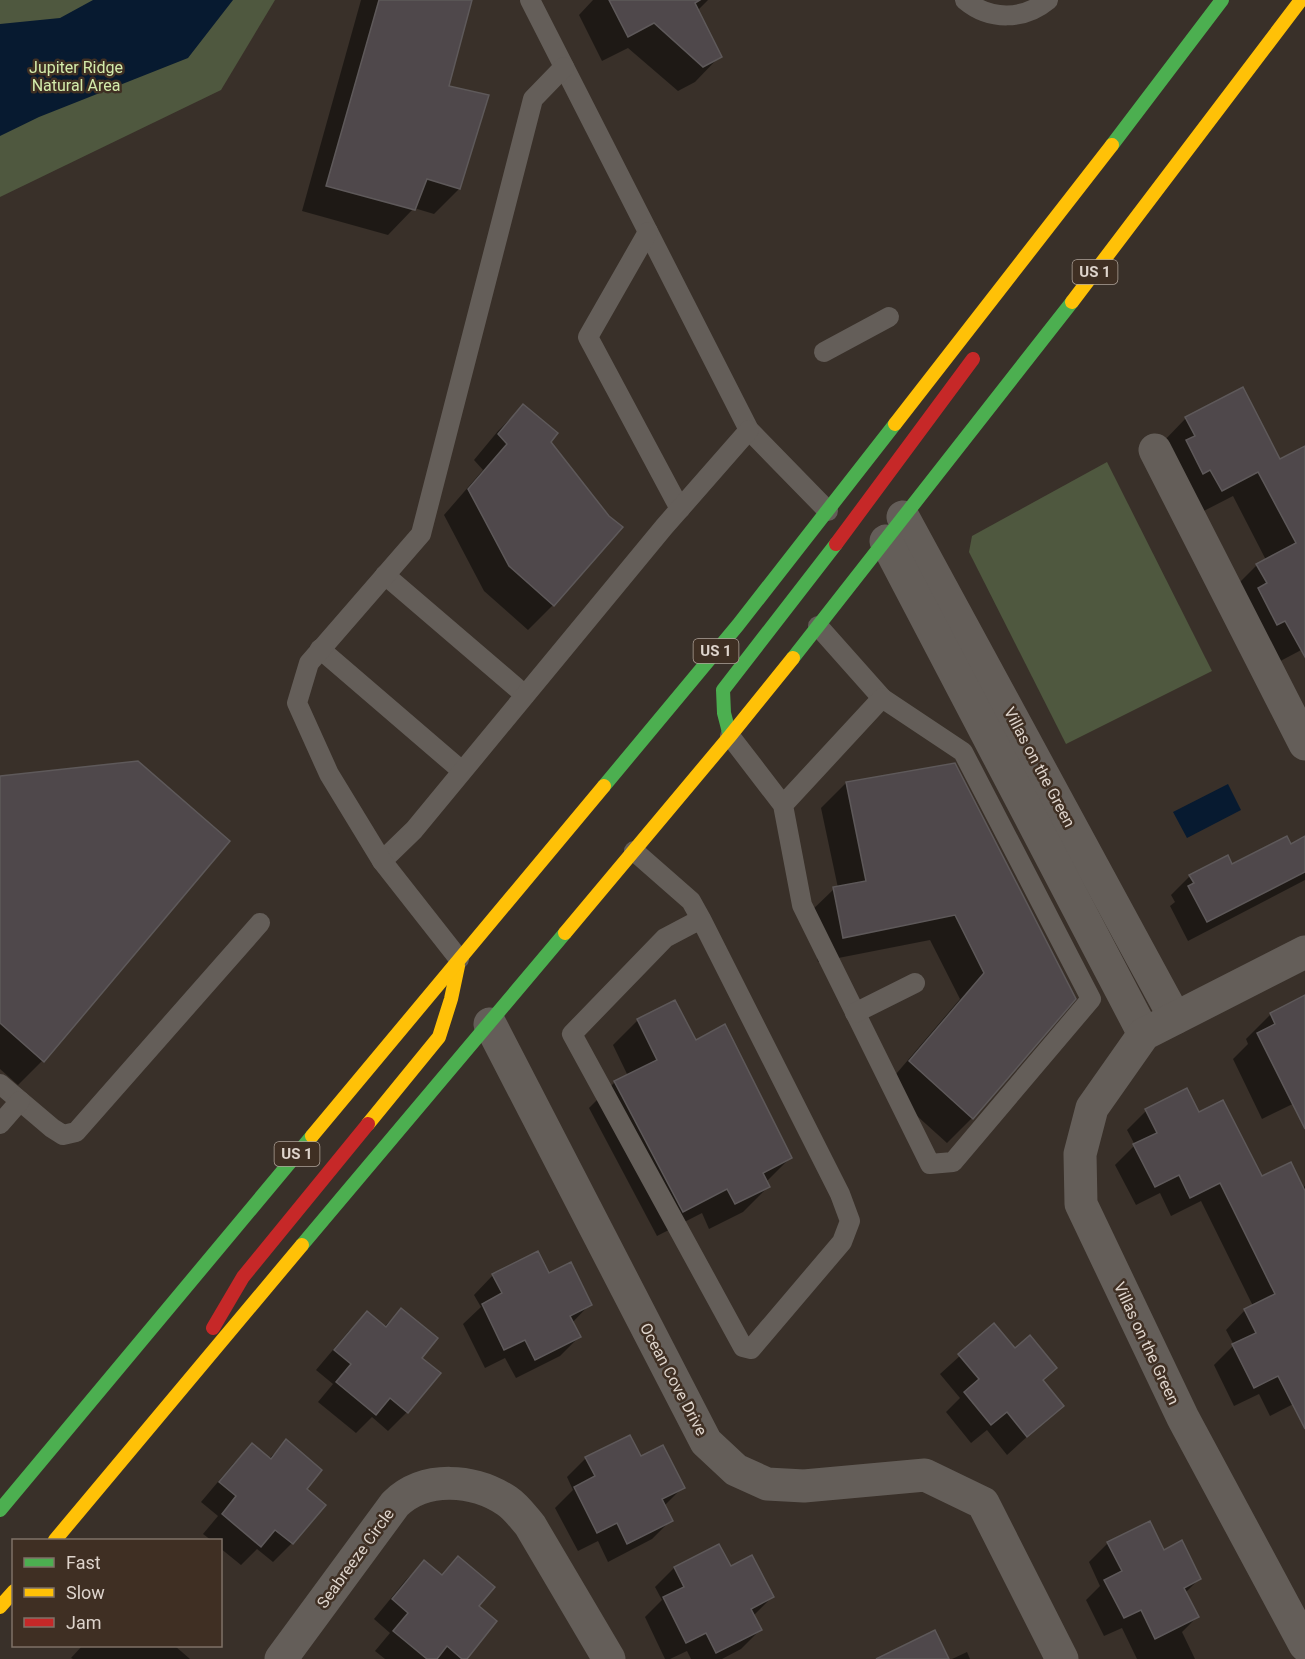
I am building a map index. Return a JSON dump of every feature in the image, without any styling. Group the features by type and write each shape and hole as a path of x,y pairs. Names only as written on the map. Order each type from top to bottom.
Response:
{"main road":[{"name":"US 1","path":"0,1510 738,625 1003,286 1222,0"},
{"name":"US 1","path":"56,1539 730,736 1114,248 1301,0"},
{"path":"988,328 1003,286"},
{"path":"730,736 724,713 723,690 885,480 980,350"},
{"path":"166,1407 243,1277 439,1037 451,999 459,959"},
{"path":"0,1607 12,1593"}],"street":[{"path":"1155,450 1305,744"},
{"name":"Villas on the Green","path":"895,529 1175,1018"},
{"name":"Villas on the Green","path":"895,529 1144,1034"},
{"name":"Villas on the Green","path":"1305,952 1144,1034 1092,1108 1080,1154 1081,1204 1183,1418 1305,1645"},
{"name":"Ocean Cove Drive","path":"490,1024 706,1442 735,1470 767,1484 804,1486 925,1475 983,1503 1062,1659"},
{"name":"Seabreeze Circle","path":"280,1659 395,1504 414,1490 451,1483 482,1487 508,1502 530,1525 609,1659"}],"lane":[{"path":"530,0 749,430 828,511"},
{"path":"965,0 989,14 1011,17 1038,9 1048,0"},
{"path":"459,959 382,861 329,774 297,703 309,663 421,534 533,99 564,67"},
{"path":"648,232 588,337 680,509"},
{"path":"824,352 889,316"},
{"path":"382,861 414,830 680,509 749,430"},
{"path":"386,574 525,695"},
{"path":"730,736 783,805 802,905 930,1164 953,1162 1091,999 963,752 882,698 818,626"},
{"path":"320,650 462,771"},
{"path":"783,805 882,698"},
{"path":"634,851 691,901 840,1194 850,1221 842,1242 751,1349 743,1347 572,1034 665,938 700,919"},
{"path":"0,1084 63,1135 76,1132 260,923"},
{"path":"855,1013 915,983"},
{"path":"0,1124 20,1101"}],"green space":[{"name":"Jupiter Ridge Natural Area","path":"0,0 275,0 221,90 0,197"},
{"path":"1107,462 1212,671 1066,744 969,552 972,536"}],"water":[{"path":"93,0 233,0 188,58 39,117 0,136 0,24 60,18"},
{"path":"1228,784 1241,810 1187,838 1173,812"}],"building":[{"path":"379,0 472,0 449,86 489,95 460,189 427,179 415,210 326,186"},
{"path":"609,0 700,0 695,3 722,57 703,67 654,23 628,37"},
{"path":"1243,387 1280,459 1305,446 1305,657 1285,621 1277,625 1258,588 1267,583 1256,564 1296,543 1258,472 1222,491 1210,470 1203,474 1186,440 1195,436 1185,417"},
{"path":"523,404 558,433 551,442 609,516 623,527 554,606 509,566 468,489 507,444 498,434"},
{"path":"138,761 230,841 44,1062 0,1023 0,776"},
{"path":"955,763 1076,999 973,1119 909,1061 984,973 955,915 843,938 833,887 866,881 846,782"},
{"path":"1287,836 1291,844 1305,836 1305,872 1207,922 1188,886 1194,883 1189,875 1228,855 1232,864"},
{"path":"1305,995 1305,1129 1257,1033 1275,1024 1270,1013"},
{"path":"675,1000 696,1040 725,1024 792,1158 763,1173 770,1187 735,1204 727,1189 683,1212 614,1081 657,1060 637,1019"},
{"path":"1187,1088 1199,1112 1223,1100 1262,1176 1291,1162 1305,1191 1305,1429 1278,1376 1254,1388 1232,1344 1256,1333 1244,1309 1275,1294 1220,1183 1190,1198 1179,1175 1155,1187 1133,1144 1157,1133 1145,1109"},
{"path":"538,1251 549,1273 571,1262 592,1305 570,1316 581,1337 535,1360 525,1340 504,1350 482,1304 502,1293 492,1274"},
{"path":"401,1308 438,1338 422,1358 441,1373 408,1413 390,1398 376,1415 336,1382 351,1364 334,1350 367,1311 386,1327"},
{"path":"994,1323 1015,1348 1030,1335 1057,1368 1043,1380 1064,1406 1027,1437 1007,1412 991,1425 964,1392 979,1379 958,1354"},
{"path":"630,1435 641,1456 663,1445 685,1488 662,1499 673,1521 627,1544 617,1523 597,1533 574,1487 595,1476 585,1457"},
{"path":"286,1439 322,1470 307,1489 326,1505 293,1544 275,1530 261,1547 222,1514 236,1496 219,1482 252,1443 271,1459"},
{"path":"1150,1521 1164,1550 1182,1540 1201,1579 1184,1588 1199,1617 1155,1639 1141,1610 1124,1618 1104,1580 1122,1571 1107,1542"},
{"path":"719,1544 731,1566 752,1555 774,1597 751,1609 762,1630 716,1653 706,1633 686,1643 663,1597 684,1587 674,1567"},
{"path":"458,1556 495,1587 479,1606 497,1621 467,1659 462,1659 447,1646 437,1659 427,1659 393,1631 408,1613 392,1599 424,1560 442,1575"},
{"path":"935,1630 949,1659 876,1659"}],"traffic: fast":[{"path":"1112,145 1222,0"},
{"path":"793,658 1072,302"},
{"path":"604,786 738,625 895,424"},
{"path":"730,736 724,713 723,690 836,544"},
{"path":"302,1245 565,933"},
{"path":"0,1510 312,1136"}],"traffic: slow":[{"path":"1072,302 1301,0"},
{"path":"895,424 1112,145"},
{"path":"565,933 793,658"},
{"path":"312,1136 604,786"},
{"path":"368,1124 439,1037 458,966"},
{"path":"56,1539 302,1245"},
{"path":"0,1607 12,1593"}],"traffic: jam":[{"path":"836,544 973,359"},
{"path":"213,1328 243,1277 368,1124"}]}
